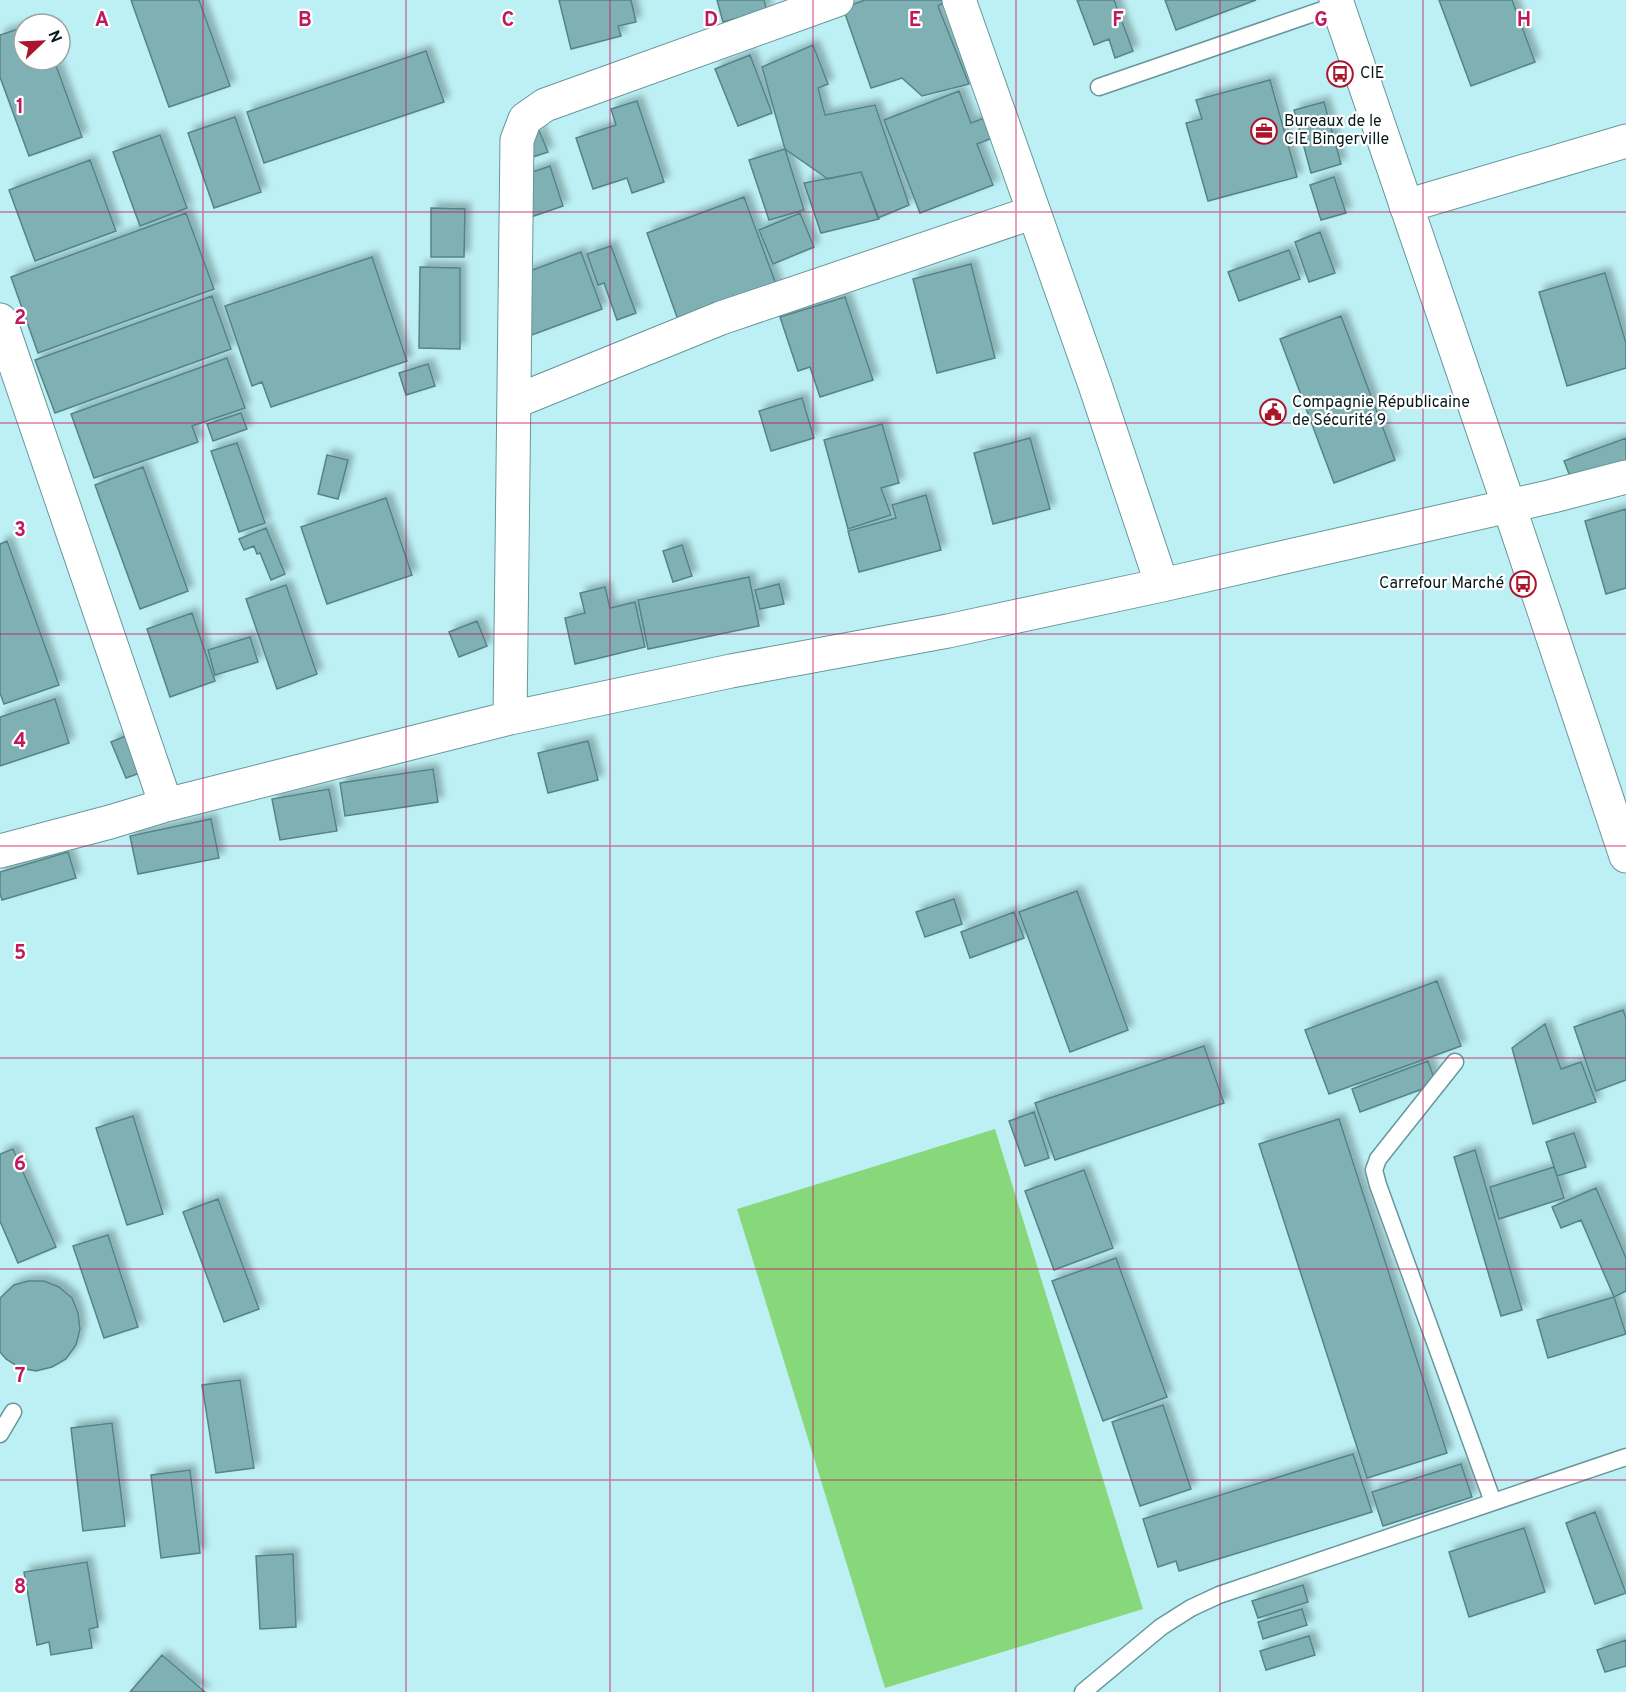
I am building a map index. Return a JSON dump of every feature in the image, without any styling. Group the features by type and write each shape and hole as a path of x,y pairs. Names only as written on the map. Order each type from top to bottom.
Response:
{"street":[{"path":"510,718 517,140 525,119 545,105 837,0"},
{"path":"959,0 1095,385 1162,585"},
{"path":"1336,2 1626,855"},
{"path":"1406,206 1626,141"},
{"path":"514,402 721,318 1034,212"},
{"path":"0,320 166,805"},
{"path":"0,851 166,805 510,718 731,672 948,631 1162,585 1626,477"}],"lane":[{"path":"1099,87 1336,2"},
{"path":"1455,1062 1378,1159 1374,1170 1493,1502"},
{"path":"0,1434 13,1412"},
{"path":"1083,1692 1161,1627 1191,1608 1219,1595 1626,1457"}],"green space":[{"path":"995,1129 1143,1609 885,1688 737,1209"}],"building":[{"path":"131,0 199,0 230,86 169,107"},
{"path":"559,0 631,0 636,22 618,26 621,36 571,49"},
{"path":"717,0 764,0 767,10 723,22"},
{"path":"865,0 948,0 938,6 969,84 922,96 902,78 871,88 843,8"},
{"path":"1077,0 1114,0 1133,51 1115,58 1109,39 1094,45"},
{"path":"1165,0 1256,0 1176,30"},
{"path":"1439,0 1512,0 1535,62 1471,86"},
{"path":"12,31 12,72 58,72 82,137 29,156 0,77 0,35"},
{"path":"813,45 828,84 818,88 825,115 875,105 909,205 878,218 861,172 828,179 785,149 762,67"},
{"path":"426,51 444,102 264,163 247,112"},
{"path":"750,55 772,113 738,126 715,69"},
{"path":"1270,80 1297,177 1208,201 1186,123 1202,119 1196,100"},
{"path":"959,91 971,123 992,115 1000,135 977,144 993,185 920,213 884,120"},
{"path":"637,101 664,182 632,193 627,178 593,189 576,138 616,125 611,109"},
{"path":"1324,102 1341,164 1311,173 1294,110"},
{"path":"235,117 261,192 214,208 188,133"},
{"path":"538,128 548,152 524,160"},
{"path":"160,135 187,208 140,226 113,152"},
{"path":"785,149 804,210 769,220 749,160"},
{"path":"90,160 116,231 35,261 9,190"},
{"path":"550,166 563,206 531,217 518,177"},
{"path":"861,172 879,219 821,233 804,183"},
{"path":"1334,177 1346,213 1321,220 1310,185"},
{"path":"744,197 780,295 682,331 647,233"},
{"path":"431,208 465,209 464,257 431,257"},
{"path":"186,213 214,289 38,353 11,277"},
{"path":"800,213 814,247 773,264 759,230"},
{"path":"1320,232 1335,273 1309,282 1295,242"},
{"path":"611,246 636,313 617,320 604,283 598,285 587,254"},
{"path":"1289,250 1300,279 1239,301 1228,272"},
{"path":"581,252 602,309 529,336 516,276"},
{"path":"372,257 407,361 271,407 262,382 252,386 225,306"},
{"path":"971,264 995,358 937,373 913,279"},
{"path":"420,267 460,268 460,349 419,348"},
{"path":"1605,273 1626,343 1626,368 1567,386 1539,292"},
{"path":"212,296 231,349 55,413 35,360"},
{"path":"845,297 873,380 820,397 810,367 798,371 780,317"},
{"path":"1341,316 1395,460 1334,483 1280,339"},
{"path":"227,358 245,408 192,426 198,442 94,478 71,414"},
{"path":"428,364 435,386 406,395 399,373"},
{"path":"802,398 814,438 771,451 759,411"},
{"path":"241,413 247,429 213,441 207,424"},
{"path":"882,424 899,483 881,488 891,515 848,529 824,440"},
{"path":"1030,438 1050,509 993,524 974,453"},
{"path":"1626,438 1626,464 1573,484 1564,461"},
{"path":"237,443 265,523 239,532 211,451"},
{"path":"327,455 348,460 338,499 318,494"},
{"path":"143,467 188,591 140,609 95,485"},
{"path":"926,495 941,550 859,572 848,531 896,518 892,505"},
{"path":"386,498 412,575 327,604 301,527"},
{"path":"1626,509 1626,588 1606,594 1585,521"},
{"path":"266,528 285,574 271,580 260,553 257,554 254,546 244,550 239,539"},
{"path":"7,541 59,685 4,704 0,693 0,544"},
{"path":"682,545 692,576 673,582 663,551"},
{"path":"749,577 759,626 648,649 638,600"},
{"path":"779,584 784,604 760,609 755,590"},
{"path":"286,585 317,674 277,689 246,599"},
{"path":"605,587 610,608 635,602 645,647 575,664 565,618 585,613 580,593"},
{"path":"192,613 215,681 170,697 147,629"},
{"path":"477,621 487,646 459,657 449,632"},
{"path":"250,637 258,662 215,675 208,650"},
{"path":"55,699 69,743 0,766 0,717"},
{"path":"133,733 148,770 126,778 111,742"},
{"path":"588,741 598,780 548,793 538,753"},
{"path":"433,769 438,802 345,816 340,783"},
{"path":"329,789 337,831 280,840 272,799"},
{"path":"211,819 219,858 138,874 130,836"},
{"path":"68,852 76,878 2,900 0,872"},
{"path":"1077,891 1128,1030 1070,1052 1019,912"},
{"path":"954,899 962,924 925,937 916,912"},
{"path":"1014,912 1024,938 970,958 961,932"},
{"path":"1437,981 1461,1046 1329,1094 1305,1030"},
{"path":"1623,1010 1626,1018 1626,1080 1596,1091 1574,1027"},
{"path":"1545,1024 1561,1069 1581,1062 1596,1102 1533,1124 1512,1048"},
{"path":"1204,1046 1224,1103 1055,1160 1035,1103"},
{"path":"1428,1061 1436,1084 1360,1112 1352,1089"},
{"path":"1034,1112 1049,1158 1025,1166 1009,1121"},
{"path":"133,1116 163,1214 127,1225 96,1128"},
{"path":"1339,1119 1447,1453 1367,1478 1259,1144"},
{"path":"1574,1133 1586,1167 1557,1176 1546,1142"},
{"path":"13,1149 56,1247 18,1263 0,1221 0,1154"},
{"path":"1475,1150 1522,1310 1501,1316 1454,1157"},
{"path":"1554,1167 1564,1198 1499,1219 1490,1187"},
{"path":"1084,1170 1113,1248 1054,1270 1025,1191"},
{"path":"1596,1188 1626,1258 1626,1291 1614,1297 1581,1220 1561,1228 1552,1207"},
{"path":"218,1199 259,1309 224,1322 183,1212"},
{"path":"108,1235 138,1327 104,1338 73,1246"},
{"path":"1116,1258 1167,1397 1103,1421 1052,1281"},
{"path":"28,1281 44,1281 59,1287 72,1298 78,1313 80,1329 76,1345 66,1359 52,1367 36,1371 20,1368 0,1352 0,1298 14,1285"},
{"path":"1614,1297 1626,1334 1548,1358 1537,1320"},
{"path":"240,1380 254,1468 216,1473 202,1385"},
{"path":"1163,1405 1191,1489 1140,1506 1112,1422"},
{"path":"112,1423 125,1526 83,1531 71,1428"},
{"path":"1353,1454 1372,1512 1179,1571 1176,1561 1158,1567 1143,1519"},
{"path":"1461,1464 1472,1497 1383,1526 1372,1492"},
{"path":"190,1470 200,1553 161,1558 151,1475"},
{"path":"1595,1512 1626,1593 1595,1604 1566,1523"},
{"path":"1524,1528 1545,1592 1469,1617 1449,1552"},
{"path":"293,1554 296,1627 260,1629 256,1556"},
{"path":"87,1562 98,1627 89,1629 92,1648 51,1655 49,1642 37,1645 24,1572"},
{"path":"1303,1585 1308,1602 1258,1618 1252,1601"},
{"path":"1302,1609 1307,1625 1263,1639 1258,1622"},
{"path":"1309,1636 1315,1655 1266,1670 1260,1651"},
{"path":"1626,1640 1626,1666 1605,1672 1597,1650"},
{"path":"162,1655 205,1692 130,1692"}],"place":[{"name":"CIE","path":"1340,74"},
{"name":"Bureaux de le CIE Bingerville","path":"1264,131"},
{"name":"Compagnie Républicaine de Sécurité 9","path":"1273,412"},
{"name":"Carrefour Marché","path":"1523,584"}]}
